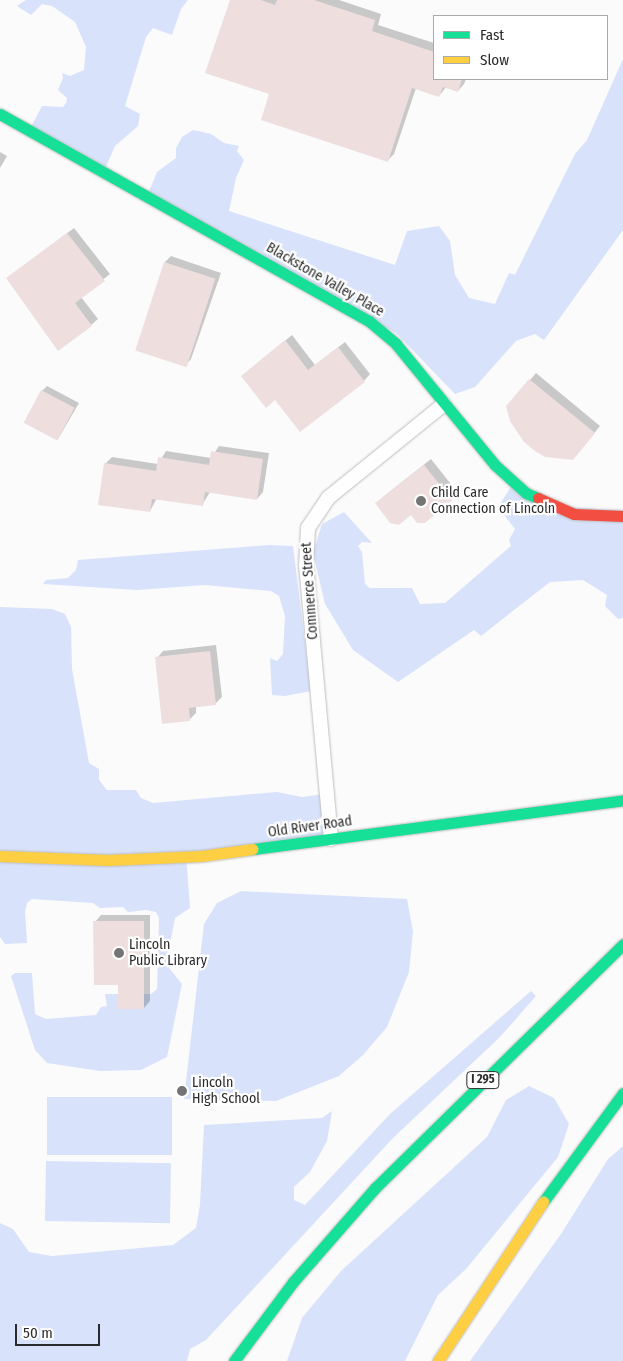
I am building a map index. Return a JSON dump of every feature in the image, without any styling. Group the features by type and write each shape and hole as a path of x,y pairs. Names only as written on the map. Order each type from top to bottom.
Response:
{"main road":[{"name":"Blackstone Valley Place","path":"0,114 369,321 396,344 503,474 526,493 569,512 595,517 623,516"},
{"name":"Old River Road","path":"0,856 156,859 331,839 623,800"},
{"name":"I 295","path":"234,1361 288,1289 347,1219 433,1129 623,944"},
{"path":"438,1361 540,1207 623,1093"},
{"path":"258,1308 347,1219"}],"street":[{"name":"Commerce Street","path":"331,839 306,566 308,528 328,498 444,404"}],"shaded area":[{"path":"26,0 188,0 181,9 172,35 153,28 146,37 125,106 140,114 138,126 115,146 105,169 31,127 42,106 63,107 66,103 67,98 58,90 63,78 62,73 70,76 84,70 86,47 75,22 52,6 42,4 31,15 17,6"},
{"path":"623,59 623,230 544,340 535,334 516,341 475,387 455,394 396,333 148,194 157,172 176,158 176,148 182,137 193,130 211,134 224,143 239,146 237,151 244,160 236,178 229,211 395,265 407,231 439,226 450,241 455,275 469,298 495,304 509,273 515,275 575,154 587,140"},
{"path":"514,482 557,506 623,511 623,618 618,619 605,606 607,595 583,580 550,582 481,636 474,630 398,682 353,650 325,604 313,553 322,524 344,512 372,543 362,542 358,546 362,552 365,584 370,588 412,588 420,604 445,603 511,546 509,540 515,529 498,507"},
{"path":"269,545 293,546 311,691 285,696 272,695 270,658 277,661 283,654 285,616 279,596 271,591 205,585 137,590 43,584 46,580 68,578 76,570 78,560"},
{"path":"0,607 52,609 65,614 71,627 72,669 89,763 99,769 99,780 107,790 136,790 141,798 153,803 277,792 302,797 325,794 332,835 186,854 190,908 175,918 166,964 182,984 167,1057 141,1070 100,1071 47,1063 35,1050 11,976 15,973 32,973 35,1014 46,1019 96,1015 101,1007 107,1006 105,994 151,994 157,989 159,918 156,912 146,910 128,912 123,907 100,908 93,903 32,899 27,903 25,912 27,943 5,944 0,937"},
{"path":"241,891 407,899 413,931 409,972 387,1027 363,1055 339,1076 276,1101 184,1099 204,924 217,903"},
{"path":"531,991 536,996 500,1037 393,1138 206,1340 190,1349 187,1361 0,1361 0,1223 13,1229 29,1252 52,1256 173,1245 196,1228 200,1205 204,1125 322,1118 332,1111 327,1141 310,1172 294,1187 294,1200 305,1205 390,1114"},
{"path":"529,1086 554,1098 569,1124 558,1157 466,1269 438,1295 405,1361 287,1361 302,1318 341,1271 487,1137 506,1100"},
{"path":"47,1097 172,1097 172,1155 47,1155"},
{"path":"623,1146 623,1361 470,1361 561,1234 608,1159"},
{"path":"46,1161 171,1163 170,1223 45,1221"}],"building":[{"path":"230,0 261,0 275,5 277,0 314,0 375,20 372,31 433,52 433,80 462,80 458,92 443,87 439,97 412,88 388,162 261,120 269,94 205,73"},
{"path":"67,233 105,281 75,303 92,326 58,351 6,278"},
{"path":"164,262 215,279 187,367 135,350"},
{"path":"285,340 308,370 338,347 365,382 300,432 275,400 266,408 241,376"},
{"path":"529,379 595,433 573,460 545,457 535,451 524,442 510,421 506,406"},
{"path":"41,390 75,408 57,441 24,423"},
{"path":"211,451 263,459 257,500 205,492 203,506 152,499 150,512 98,505 104,463 156,471 158,457 209,465"},
{"path":"424,465 452,500 425,523 417,523 411,515 399,525 390,523 375,503"},
{"path":"210,651 216,705 189,708 190,721 162,724 155,657"},
{"name":"Lincoln Public Library","path":"93,921 144,921 144,1009 118,1009 118,985 94,985"}],"traffic: fast":[{"path":"0,114 369,321 396,344 495,465 526,493 538,498"},
{"path":"253,849 623,800"},
{"path":"234,1361 293,1282 375,1188 623,944"},
{"path":"543,1202 623,1093"}],"traffic: slow":[{"path":"0,856 108,860 201,856 253,849"},
{"path":"438,1361 543,1202"}],"traffic: jam":[{"path":"538,498 574,514 623,516"}],"place":[{"name":"Child Care Connection of Lincoln","path":"421,501"},
{"name":"Lincoln Public Library","path":"119,953"},
{"name":"Lincoln High School","path":"182,1091"}]}
